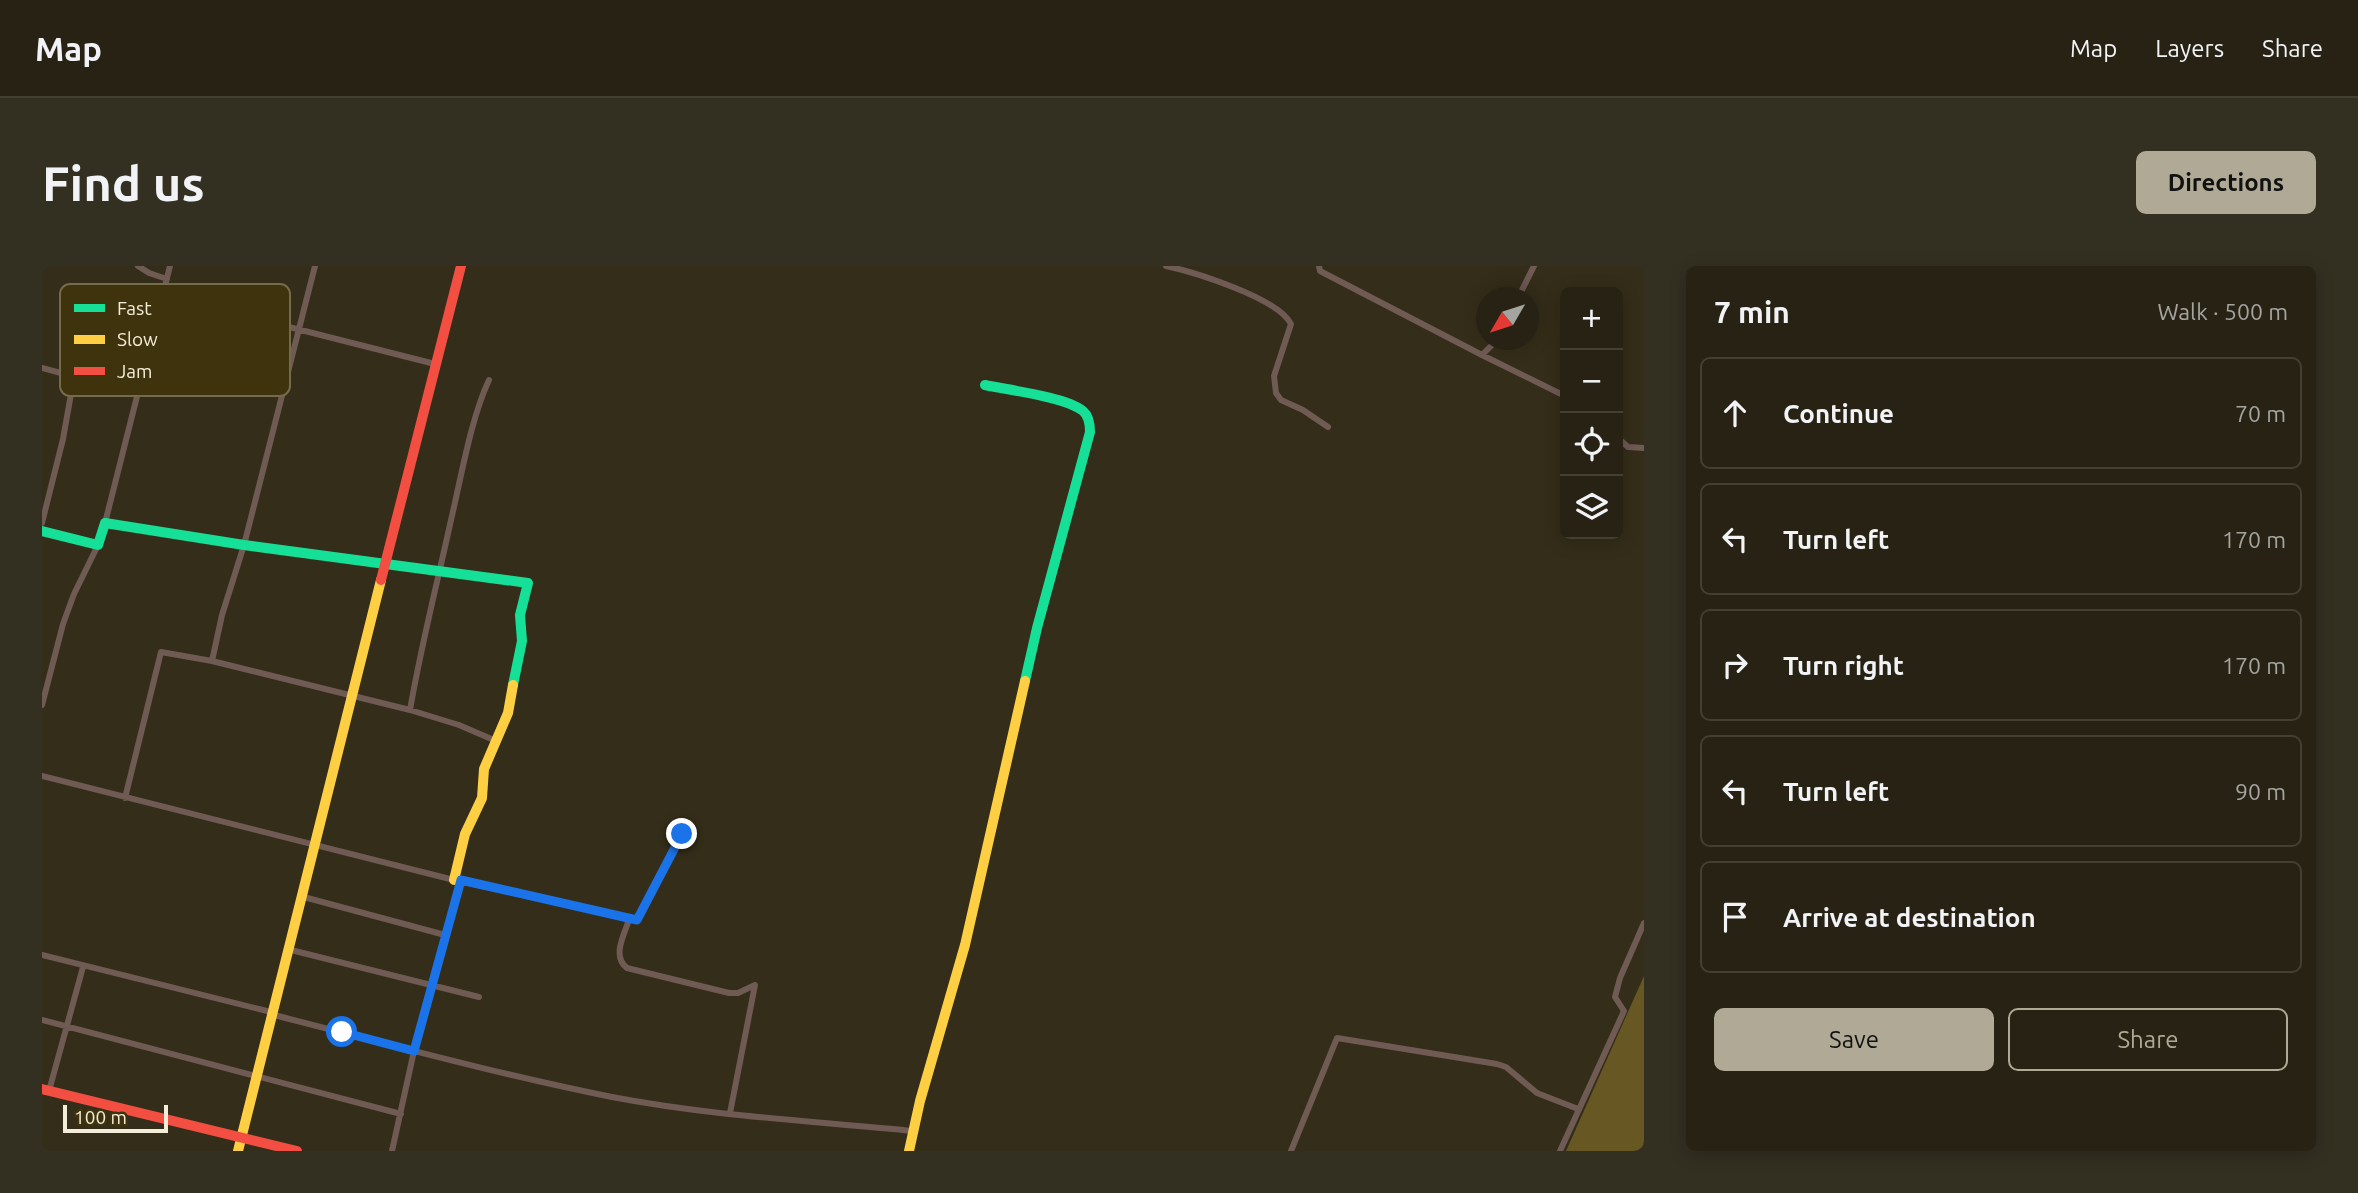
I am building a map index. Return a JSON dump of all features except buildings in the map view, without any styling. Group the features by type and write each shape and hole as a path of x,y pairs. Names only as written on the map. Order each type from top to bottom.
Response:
{"street":[{"path":"138,266 167,279"},
{"path":"166,284 170,266"},
{"path":"290,364 315,266"},
{"path":"238,1151 270,1013 461,266"},
{"path":"1166,266 1222,281 1284,314 1291,324 1274,376 1276,393 1281,400 1303,410 1328,427"},
{"path":"1319,266 1320,271 1560,394"},
{"path":"1524,287 1534,266"},
{"path":"290,326 435,364"},
{"path":"1482,355 1487,350"},
{"path":"42,368 60,373"},
{"path":"410,710 423,635 463,466 489,380"},
{"path":"909,1151 920,1101 968,932 1008,768 1037,628 1090,432 1087,416 1079,409 985,385"},
{"path":"42,523 71,396"},
{"path":"42,705 63,624 98,545 137,396"},
{"path":"212,662 222,615 244,545 282,396"},
{"path":"1623,442 1629,447 1644,448"},
{"path":"104,523 244,545 528,583 520,615 522,641 508,713 484,769 482,798 460,849 458,880 414,1051 392,1151"},
{"path":"42,531 98,545"},
{"path":"125,798 161,652 410,710 459,725 496,741"},
{"path":"42,776 458,880 637,920 682,834"},
{"path":"300,896 445,935"},
{"path":"630,917 618,953 621,964 627,968 729,993 738,993 755,985 730,1114"},
{"path":"1560,1151 1625,1011 1615,997 1620,978 1644,923"},
{"path":"287,949 479,997"},
{"path":"42,955 83,967 186,989 414,1051 612,1097 730,1114 914,1131"},
{"path":"83,967 46,1090 297,1151"},
{"path":"42,1020 401,1114"},
{"path":"1291,1151 1338,1038 1497,1064 1506,1067 1537,1093 1578,1109"}],"shaded area":[{"path":"1644,976 1644,1151 1566,1151"}],"traffic: fast":[{"path":"985,385 1075,406 1087,415 1089,424 1090,432 1025,681"},
{"path":"42,531 98,545 105,523 244,545 528,583 520,615 522,641 513,685"}],"traffic: slow":[{"path":"238,1151 381,580"},
{"path":"909,1151 920,1101 965,945 1025,681"},
{"path":"454,880 465,834 482,798 484,769 508,713 513,685"}],"traffic: jam":[{"path":"381,580 461,266"},
{"path":"42,1089 297,1151"}],"route":[{"path":"342,1032 414,1051 461,880 637,920 682,834"}]}
